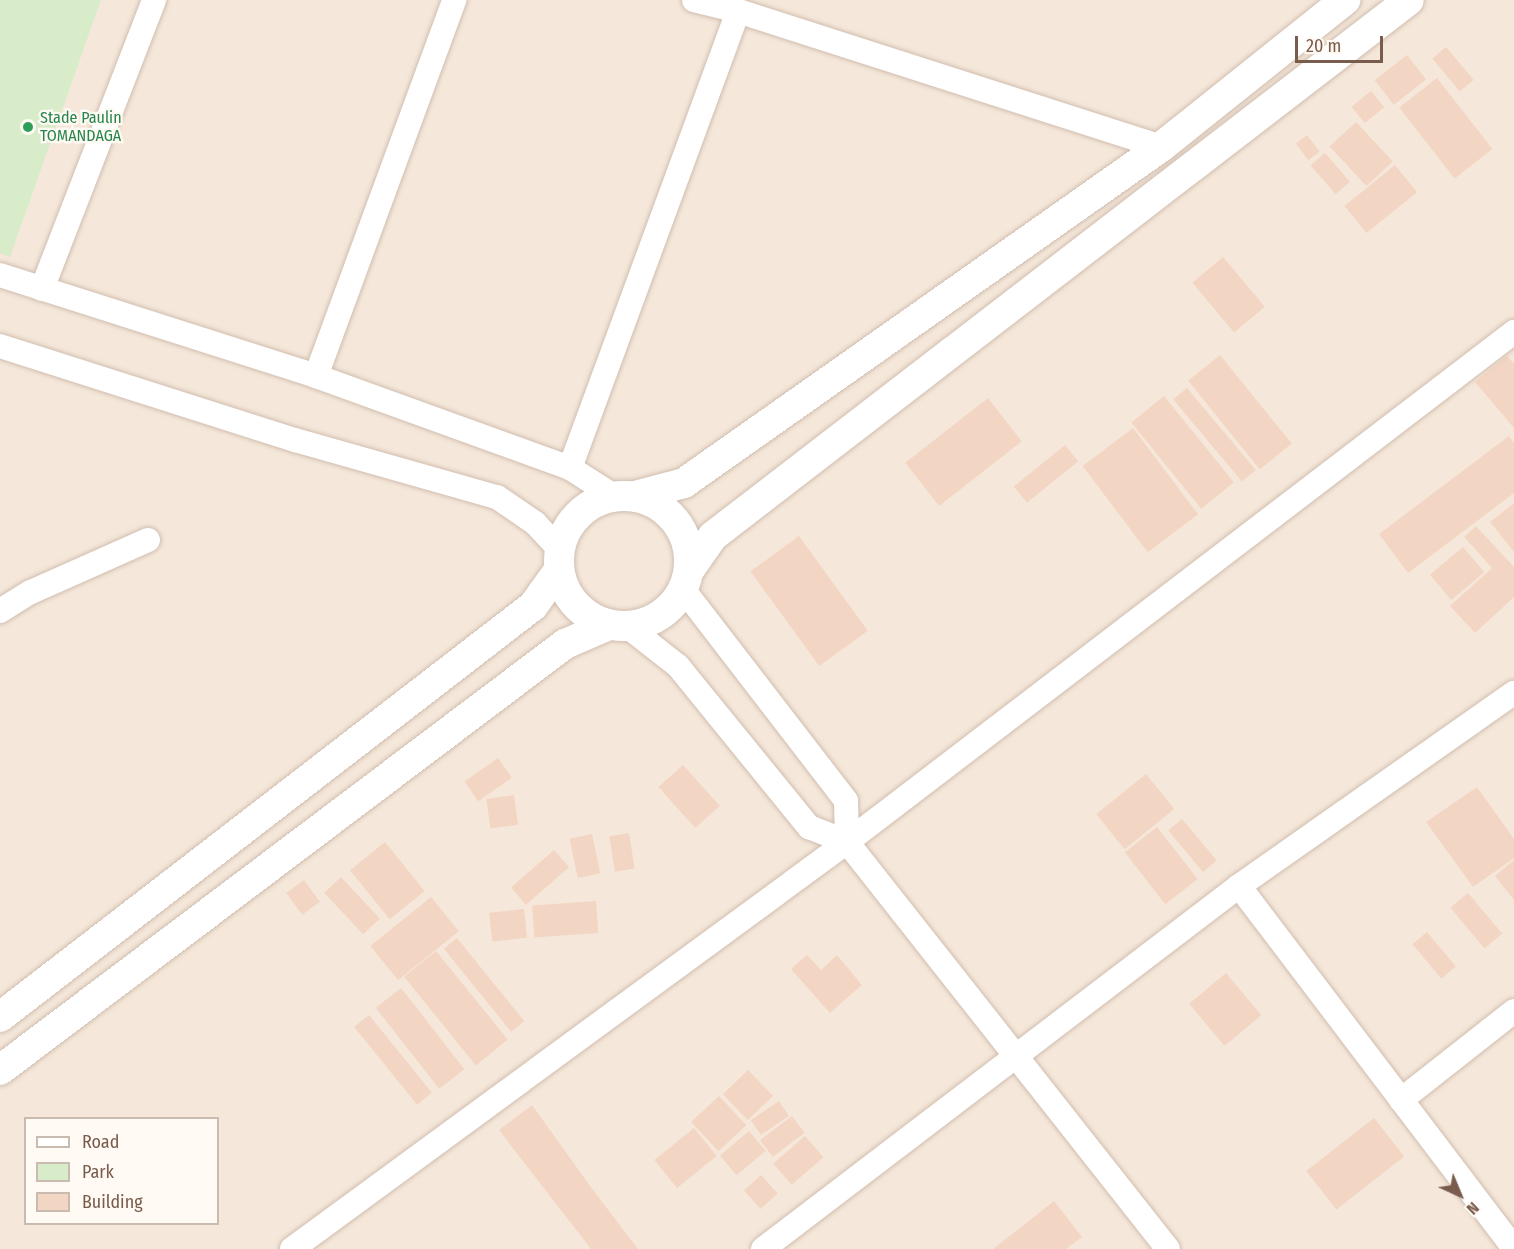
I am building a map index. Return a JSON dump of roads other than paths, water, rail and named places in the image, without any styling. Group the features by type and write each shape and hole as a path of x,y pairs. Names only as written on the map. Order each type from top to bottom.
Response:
{"street":[{"path":"42,289 154,0"},
{"path":"316,376 453,0"},
{"path":"694,0 738,11 1161,147"},
{"path":"0,1017 533,606 560,560 566,531 578,514 595,502 684,483 1161,147 1346,0"},
{"path":"0,1070 565,644 618,626 660,616 687,579 713,536 1409,0"},
{"path":"570,468 738,11"},
{"path":"0,275 316,376 570,468 624,496 654,502 676,522 689,549 687,579 846,801 847,842"},
{"path":"292,1249 847,842 1514,332"},
{"path":"0,346 295,440 497,497 535,523 560,560 573,602 583,612 618,626 678,666 809,827 847,842 1013,1056 1168,1249"},
{"path":"0,611 31,592 148,540"},
{"path":"763,1249 1013,1056 1239,886 1514,693"},
{"path":"1239,886 1514,1248"},
{"path":"1401,1100 1514,1011"}],"place":[{"name":"Stade Paulin TOMANDAGA","path":"28,127"}]}
